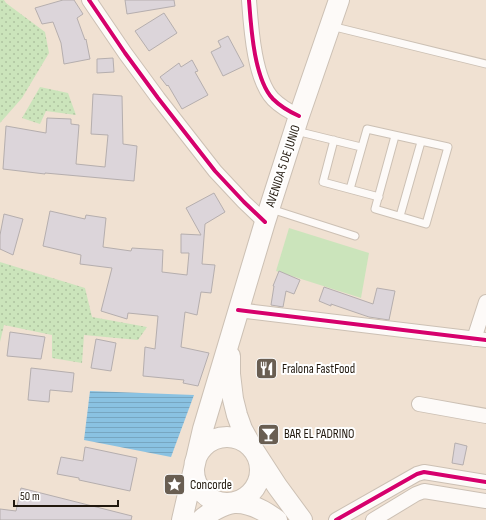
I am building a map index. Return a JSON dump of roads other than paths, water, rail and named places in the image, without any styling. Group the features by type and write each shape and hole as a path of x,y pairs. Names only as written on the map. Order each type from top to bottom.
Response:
{"main road":[{"name":"AVENIDA 5 DE JUNIO","path":"238,310 297,123 340,0"},
{"path":"238,310 232,339 230,359 231,386 237,415 242,429 255,452 277,486 302,520"},
{"path":"182,520 209,407 238,310"},
{"path":"201,520 220,507 233,503 241,501 253,492 257,486 261,471 260,463 255,452 241,440 225,437 218,438 210,442 199,452 195,463 194,475 200,489 211,500 226,504 233,503 256,508 269,514 277,520"}],"street":[{"path":"89,0 125,54 191,142 215,171 244,202 267,215"},
{"path":"250,0 257,64 264,85 273,98 289,111 297,123"},
{"path":"238,310 480,339 486,302"},
{"path":"419,404 486,416"},
{"path":"336,520 417,474 424,472 486,482"},
{"path":"373,520 416,494 424,491 486,501"}],"lane":[{"path":"331,26 486,64"},
{"path":"297,123 334,140 361,147"},
{"path":"350,189 367,130 448,147 426,224 375,209 395,136"},
{"path":"334,140 323,182 379,197"},
{"path":"400,216 421,142"},
{"path":"267,215 355,236"}],"water":[{"path":"90,391 194,395 171,457 84,440"}],"place":[{"name":"Fralona FastFood","path":"267,369"},
{"name":"BAR EL PADRINO","path":"268,434"},
{"name":"Concorde","path":"174,485"}]}
